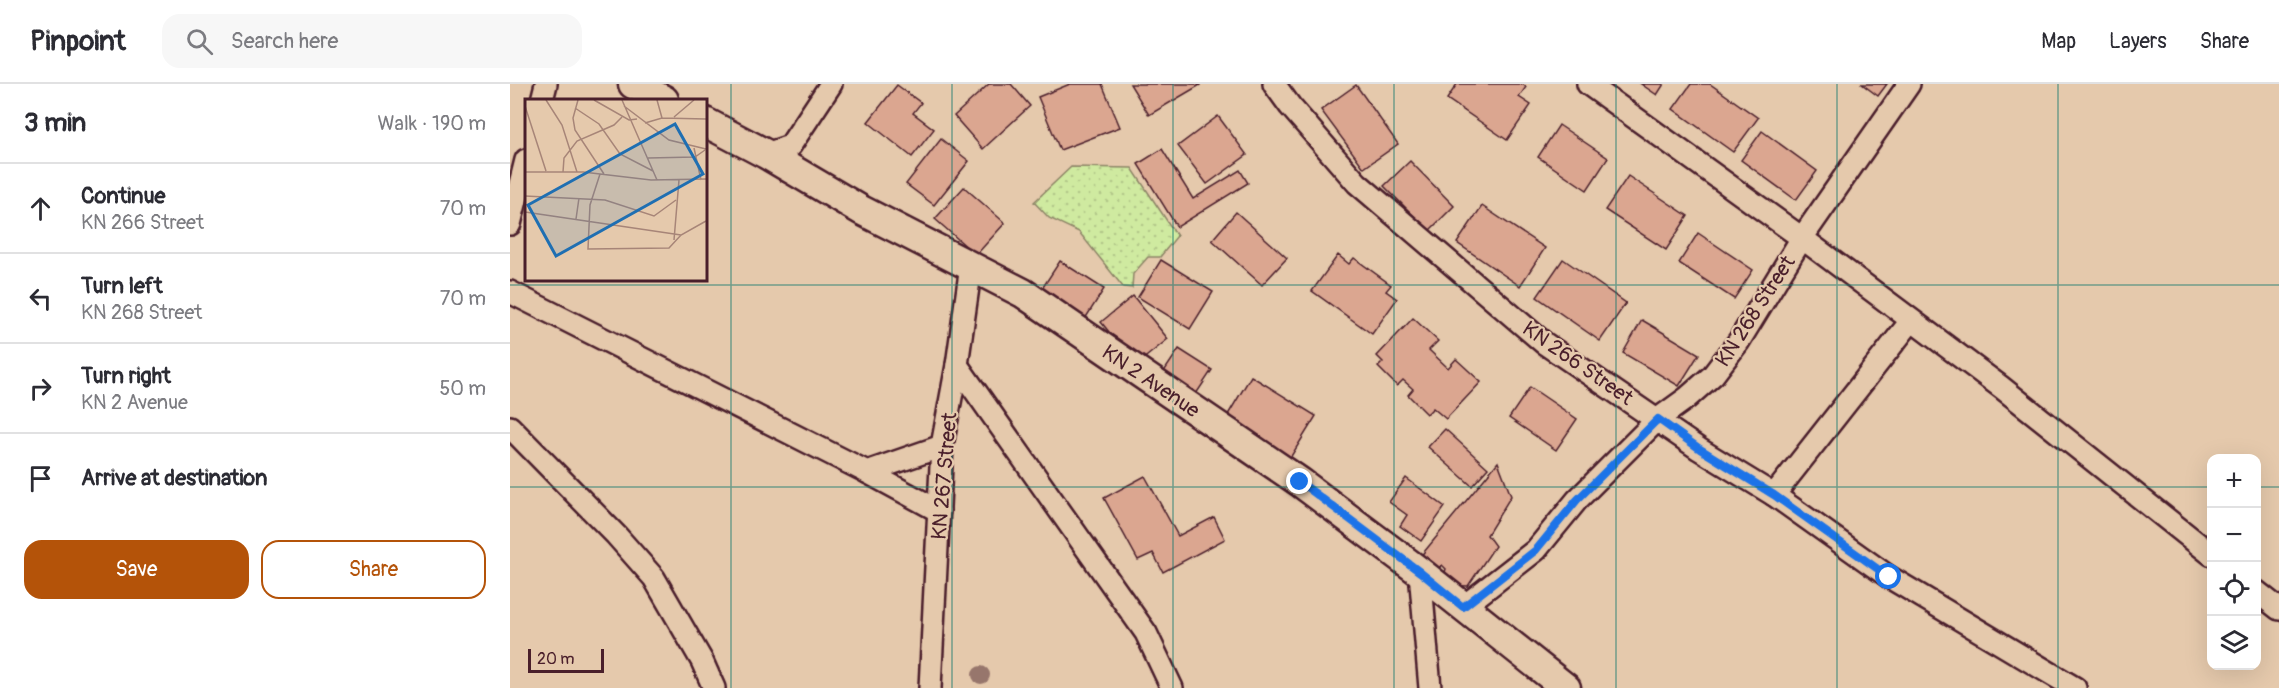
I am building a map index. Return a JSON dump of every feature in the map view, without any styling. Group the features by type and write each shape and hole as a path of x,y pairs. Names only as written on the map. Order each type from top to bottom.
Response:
{"main road":[{"path":"633,84 662,99"},
{"name":"KN 2 Avenue","path":"706,123 766,154 861,210 1023,293 1043,306 1300,482 1420,572 1566,688"}],"street":[{"path":"542,99 546,84"},
{"path":"766,154 790,146 831,84"},
{"name":"KN 266 Street","path":"1274,84 1290,106 1357,183 1544,343 1700,449 1774,495 1889,577 2075,688"},
{"path":"1588,84 1802,238 2001,387 2207,552"},
{"name":"KN 268 Street","path":"1463,607 1536,550 1577,500 1658,419 1713,375 1739,341 1802,238 1909,84"},
{"path":"510,224 525,164"},
{"name":"KN 267 Street","path":"930,688 942,446 957,365 971,266"},
{"path":"510,292 867,472 939,511"},
{"path":"1774,495 1911,321"},
{"path":"957,365 1146,633 1172,688"},
{"path":"510,427 616,535 654,578 702,661 714,688"},
{"path":"867,472 942,446"},
{"path":"1420,572 1430,688"},
{"path":"2261,595 2279,609"}],"green space":[{"path":"1071,167 1132,168 1177,236 1160,257 1148,257 1133,274 1132,288 1123,287 1079,232 1049,218 1034,202"}],"building":[{"path":"989,84 1011,84 1030,106 983,149 954,116"},
{"path":"1070,84 1102,84 1120,127 1060,150 1038,97"},
{"path":"1130,84 1199,84 1200,85 1149,115"},
{"path":"1457,84 1522,84 1526,87 1519,97 1531,105 1507,140 1447,99"},
{"path":"1641,84 1664,84 1657,95"},
{"path":"1691,84 1710,84 1758,118 1733,152 1673,109"},
{"path":"1862,84 1887,84 1878,96"},
{"path":"897,85 921,103 913,113 934,129 912,157 868,122"},
{"path":"1356,85 1398,144 1364,168 1321,110"},
{"path":"1218,116 1247,155 1207,184 1178,146"},
{"path":"1559,125 1608,158 1587,190 1538,157"},
{"path":"1762,131 1817,171 1796,200 1741,160"},
{"path":"941,139 969,161 934,205 906,184"},
{"path":"1162,149 1193,199 1240,170 1248,183 1177,227 1138,164"},
{"path":"1410,161 1454,206 1429,231 1384,186"},
{"path":"1628,176 1688,216 1666,250 1605,210"},
{"path":"964,187 1005,223 976,255 935,219"},
{"path":"1482,206 1545,248 1520,286 1457,243"},
{"path":"1236,212 1287,258 1262,285 1212,240"},
{"path":"1698,233 1753,270 1734,299 1679,263"},
{"path":"1338,255 1349,264 1354,258 1391,285 1386,291 1397,299 1372,334 1312,291"},
{"path":"1563,259 1626,303 1600,341 1537,297"},
{"path":"1161,260 1213,292 1190,329 1138,297"},
{"path":"1060,261 1104,289 1085,319 1041,290"},
{"path":"1133,296 1168,339 1136,365 1101,322"},
{"path":"1413,318 1438,341 1429,350 1448,368 1456,359 1481,382 1446,419 1433,408 1427,414 1408,395 1413,389 1403,380 1397,386 1378,367 1383,362 1377,356"},
{"path":"1642,320 1699,354 1679,386 1623,353"},
{"path":"1179,349 1212,370 1188,406 1155,385"},
{"path":"1251,376 1316,416 1290,458 1226,418"},
{"path":"1530,387 1577,419 1556,450 1509,418"},
{"path":"1445,429 1488,468 1472,486 1428,447"},
{"path":"1498,462 1511,496 1487,535 1495,546 1468,586 1441,585 1446,569 1442,565 1430,576 1415,563"},
{"path":"1145,476 1178,536 1214,517 1225,539 1163,572 1153,553 1138,560 1104,498"},
{"path":"1406,478 1445,507 1421,541 1400,526 1407,515 1389,502"}],"route":[{"path":"1300,482 1463,607 1536,550 1577,500 1658,419 1700,449 1774,495 1889,577"}]}
